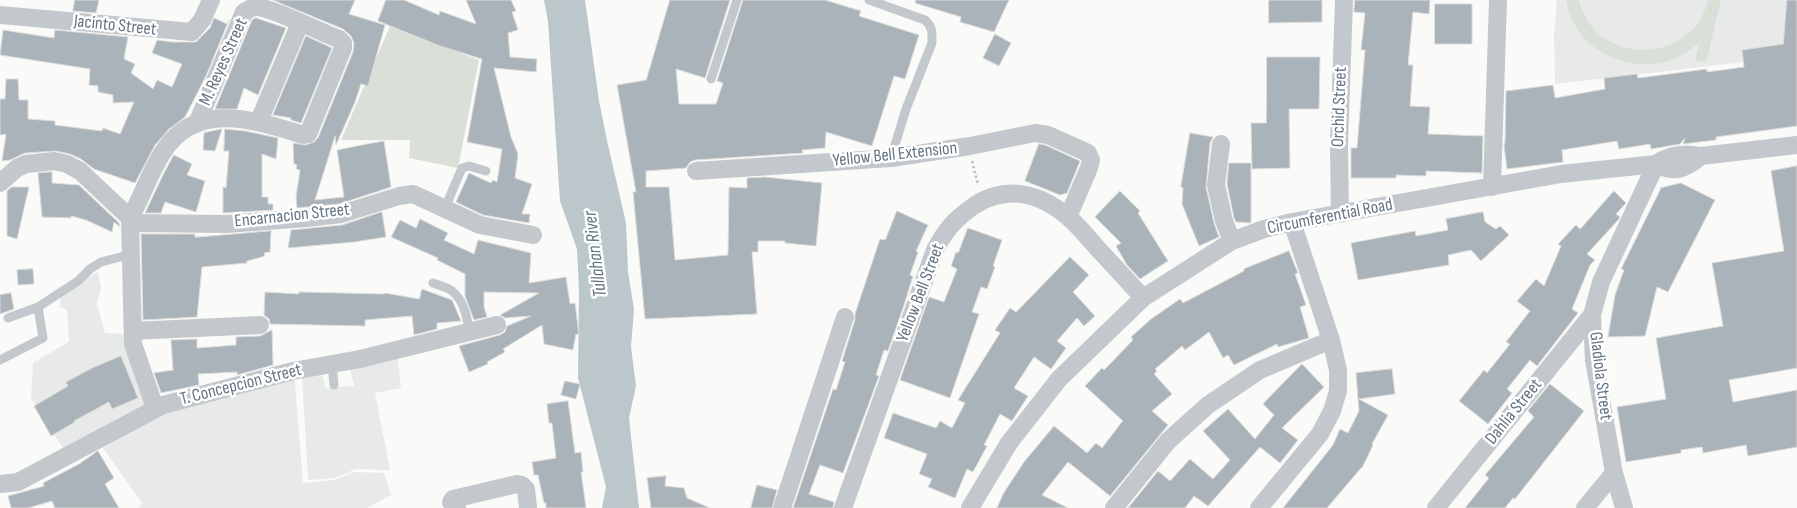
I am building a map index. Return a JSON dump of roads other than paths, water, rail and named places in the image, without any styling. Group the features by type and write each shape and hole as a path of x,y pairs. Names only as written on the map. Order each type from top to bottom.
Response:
{"street":[{"name":"Jacinto Street","path":"0,15 192,32 202,20 211,0"},
{"name":"Orchid Street","path":"1340,214 1339,146 1344,0"},
{"path":"1492,187 1498,0"},
{"name":"M. Reyes Street","path":"131,220 162,152 179,135 198,121 208,119 244,119 259,121 303,135 308,134 343,48 343,43 339,39 300,23 257,7 250,8 244,12 198,121"},
{"path":"259,121 300,23"},
{"name":"Yellow Bell Extension","path":"696,171 891,158 970,146 1035,133 1048,135 1088,153 1090,160 1089,168 1068,217"},
{"path":"1221,144 1216,185 1224,221 1232,242"},
{"name":"Circumferential Road","path":"970,508 1009,443 1054,386 1143,298 1232,242 1264,229 1292,222 1561,174 1656,164 1667,170 1689,167 1701,156 1797,144"},
{"path":"0,183 16,168 26,164 54,161 66,164 80,171 131,220 133,344 155,408"},
{"name":"Gladiola Street","path":"1624,508 1614,472 1594,360 1592,315 1601,282 1656,164"},
{"name":"Encarnacion Street","path":"131,220 226,224 306,218 341,214 413,194 480,225 533,236"},
{"name":"Yellow Bell Street","path":"843,508 935,250 944,233 959,216 982,201 999,194 1018,194 1032,197 1052,206 1068,217 1143,298"},
{"path":"1259,508 1320,434 1332,411 1338,391 1338,370 1331,340 1292,222"},
{"name":"Dahlia Street","path":"1436,508 1592,315"},
{"path":"782,508 845,317"},
{"path":"133,331 260,325"},
{"name":"T. Concepcion Street","path":"0,484 18,482 155,408 293,371 332,364 498,325"},
{"path":"1114,508 1168,441 1208,405 1260,370 1331,340"},
{"path":"1585,508 1614,472"},
{"path":"457,508 451,502 453,499 517,484 522,485 526,489 528,508"}],"lane":[{"path":"711,79 737,0"},
{"path":"869,0 925,20 930,25 932,33 932,43 906,109 891,158"},
{"path":"445,208 462,168 469,166 486,171"},
{"path":"8,318 38,307 78,281 90,269 101,262 132,254"},
{"path":"433,283 452,290 465,311 470,332"},
{"path":"0,360 43,338 38,307"},
{"path":"332,364 334,384"}],"water":[{"name":"Tullahan River","path":"544,0 585,0 599,101 626,223 628,272 634,309 631,347 636,386 629,418 639,508 602,508 606,487 578,378 579,291 577,249 560,201 548,21"}]}
